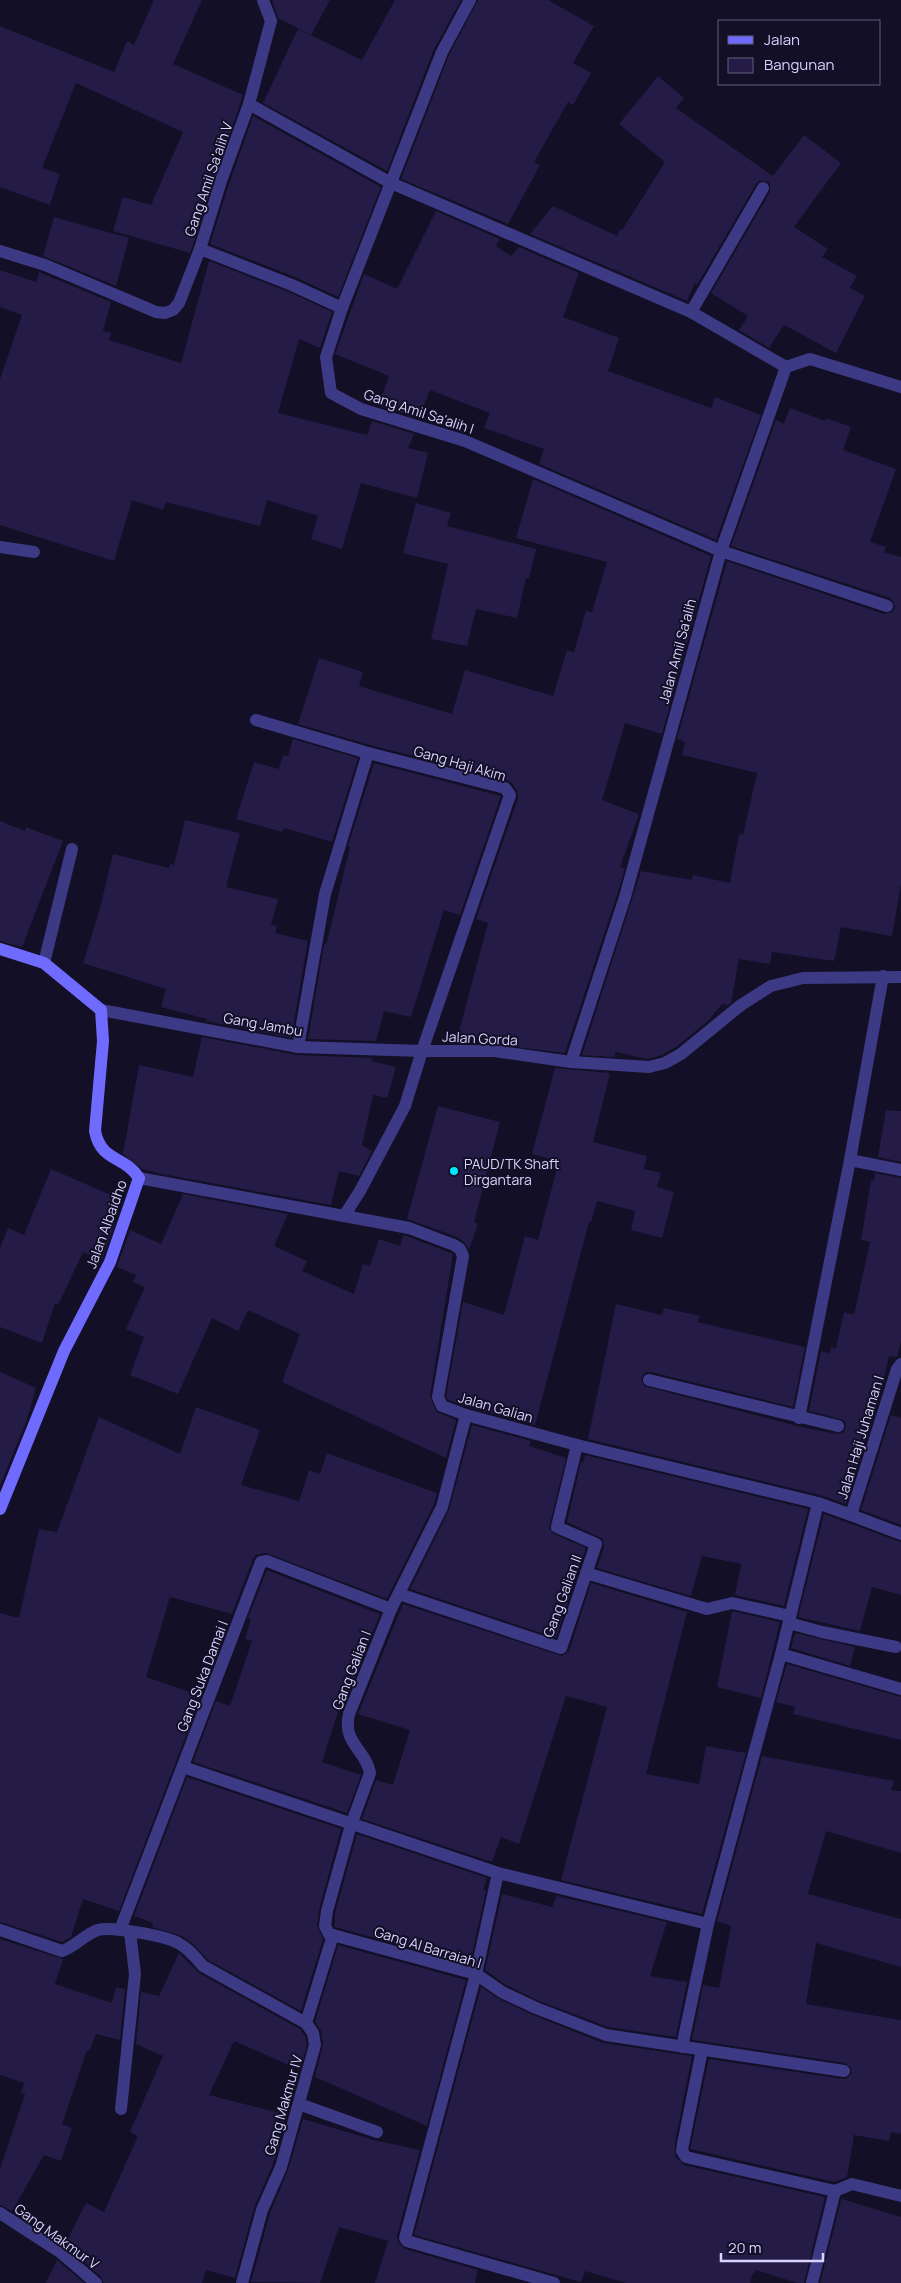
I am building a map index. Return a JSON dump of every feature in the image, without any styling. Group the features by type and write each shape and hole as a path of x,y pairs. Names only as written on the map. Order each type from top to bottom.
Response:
{"street":[{"name":"Gang Amil Sa'alih V","path":"263,0 271,22 249,104 221,181 200,249 292,285 342,308"},
{"name":"Gang Amil Sa'alih I","path":"470,0 442,52 342,308 326,357 331,392 361,409 465,441 721,550"},
{"path":"249,104 391,183 691,312 786,367 810,359 901,387"},
{"path":"691,312 763,188"},
{"path":"0,251 44,265 147,309 165,313 179,303 200,249"},
{"name":"Jalan Amil Sa'alih","path":"571,1062 625,897 721,550 786,367"},
{"path":"0,546 34,552"},
{"path":"721,550 887,606"},
{"name":"Gang Haji Akim","path":"256,720 368,753 505,788 510,795 422,1050"},
{"path":"298,1047 325,894 368,753"},
{"path":"44,963 72,849"},
{"path":"0,949 44,963 101,1010"},
{"path":"799,1418 850,1160 883,976"},
{"name":"Jalan Gorda","path":"422,1050 494,1051 571,1062 648,1067 665,1063 682,1054 741,1005 772,986 803,978 901,977"},
{"name":"Gang Jambu","path":"101,1010 298,1047 422,1050"},
{"name":"Jalan Albaidho","path":"0,1508 64,1351 110,1262 139,1178 133,1169 103,1151 97,1143 94,1131 103,1041 101,1010"},
{"path":"139,1178 344,1216 360,1191 405,1106 422,1050"},
{"path":"850,1160 901,1170"},
{"name":"Jalan Galian","path":"344,1216 409,1228 460,1249 463,1256 438,1397 440,1403 445,1408 577,1445 818,1503"},
{"name":"Jalan Haji Juhaman I","path":"818,1503 852,1515 897,1369 901,1364"},
{"path":"649,1380 838,1426"},
{"name":"Gang Galian I","path":"333,1936 326,1931 326,1918 351,1825 370,1773 350,1738 347,1722 391,1609 442,1507 466,1415"},
{"name":"Gang Galian II","path":"399,1594 561,1648 596,1544 557,1527 577,1445"},
{"path":"682,2047 708,1924 781,1654 818,1503"},
{"path":"852,1515 901,1534"},
{"name":"Gang Suka Damai I","path":"125,1931 183,1767 261,1562 267,1561 391,1609"},
{"path":"586,1573 707,1608 732,1603 822,1632 896,1646"},
{"path":"781,1654 901,1689"},
{"path":"183,1767 498,1873 708,1924"},
{"path":"498,1873 476,1974 405,2240 554,2283"},
{"path":"0,1930 62,1951 70,1949 98,1930 125,1931 176,1942 191,1952 203,1966 306,2023 333,1936"},
{"path":"121,2109 135,1974 125,1931"},
{"name":"Gang Al Barraiah I","path":"333,1936 476,1974 502,1992 536,2008 606,2035 844,2071"},
{"name":"Gang Makmur IV","path":"242,2283 262,2210 281,2166 315,2045 313,2033 306,2023"},
{"path":"702,2050 683,2144 682,2151 686,2158 835,2191 852,2184 901,2196"},
{"path":"299,2104 377,2132"},
{"path":"812,2283 835,2191"},
{"name":"Gang Makmur V","path":"0,2213 60,2252 96,2283"}],"building":[{"path":"154,0 202,0 173,64 243,95 190,253 113,231 123,197 151,205 183,132 76,83 42,168 60,174 50,205 0,187 0,26 114,72 127,41 134,45"},
{"path":"272,0 330,0 311,35 278,18"},
{"path":"395,0 461,0 434,49 387,171 263,103 298,29 362,60"},
{"path":"478,0 548,0 594,26 573,63 591,73 573,105 568,102 534,162 540,165 508,224 401,179 449,55"},
{"path":"658,76 684,98 676,108 773,176 804,135 841,163 794,227 828,249 822,257 857,276 850,288 865,296 836,353 784,325 769,348 739,330 748,316 711,293 770,192 770,184 767,181 759,181 756,184 697,285 695,283 687,301 530,234 553,206 617,236 620,229 622,230 665,162 619,124"},
{"path":"253,116 381,187 338,297 295,277 210,244"},
{"path":"436,211 500,239 496,246 511,256 519,247 579,273 563,317 619,338 608,371 711,408 715,397 761,415 716,540 539,464 544,449 484,428 490,413 430,390 419,418 378,406 389,376 335,354 364,274 397,289"},
{"path":"54,217 129,238 116,286 43,256"},
{"path":"209,261 289,292 332,312 320,348 299,339 278,413 367,435 372,421 414,434 408,448 428,453 417,498 361,483 342,549 311,539 318,516 267,500 260,526 166,502 163,510 132,500 114,561 0,525 0,379 22,315 0,307 0,270 36,282 39,272 111,302 103,331 111,333 109,340 181,363"},
{"path":"790,408 825,421 826,418 851,427 843,450 896,469 870,542 886,547 884,552 901,557 901,884 892,936 841,927 834,961 772,952 770,964 739,959 731,1003 728,1005 722,1004 709,1020 676,1047 662,1055 648,1059 616,1052 614,1057 582,1055 641,871 692,880 693,875 730,883 739,834 743,835 757,773 682,755 685,742 677,739 727,561 884,614 892,612 895,608 890,598 731,546 776,420 784,424"},
{"path":"533,479 711,556 662,734 625,723 602,800 639,814 620,867 625,868 617,895 565,1053 484,1043 458,1035 488,923 476,919 518,798 517,791 512,783 507,780 370,745 298,724 319,658 363,672 359,686 452,714 465,670 553,696 567,650 574,652 586,611 592,612 607,562 516,538"},
{"path":"416,503 451,513 447,526 536,549 529,579 526,578 517,618 476,609 467,646 431,639 448,564 403,553"},
{"path":"293,739 358,758 332,842 284,828 282,832 236,819 254,762 279,769 283,755 288,756"},
{"path":"374,763 501,796 460,915 444,910 411,1017 384,1011 376,1041 308,1039 324,945 327,942 350,847 348,846"},
{"path":"185,820 240,833 226,887 278,899 271,925 277,926 275,933 308,941 291,1038 206,1021 207,1019 161,1007 166,989 83,963 99,912 113,854 169,868 170,864 174,865"},
{"path":"0,821 25,831 26,827 63,841 22,947 0,941"},
{"path":"202,1037 297,1055 372,1058 371,1061 396,1067 387,1098 373,1095 362,1145 372,1151 359,1176 339,1171 331,1205 162,1174 142,1169 123,1154 139,1065 193,1077"},
{"path":"555,1068 610,1073 593,1142 647,1156 644,1169 661,1173 657,1187 674,1192 662,1238 631,1230 635,1211 597,1201 591,1222 589,1222 535,1425 468,1407 448,1400 446,1396 463,1302 504,1315 525,1236 538,1240 559,1161 532,1154"},
{"name":"PAUD/TK Shaft Dirgantara","path":"438,1106 500,1122 474,1222 478,1224 469,1250 465,1243 457,1237 407,1219"},
{"path":"886,1110 901,1111 901,1162 878,1157"},
{"path":"51,1169 118,1198 109,1220 115,1223 102,1260 83,1252 58,1305 55,1303 42,1343 0,1327 0,1248 8,1228 24,1235"},
{"path":"875,1173 901,1178 901,1341 897,1357 889,1356 879,1398 846,1504 820,1495 588,1439 616,1304 662,1315 664,1308 700,1316 698,1322 805,1347 793,1407 651,1372 646,1372 641,1378 644,1386 797,1426 836,1434 844,1432 846,1424 843,1420 809,1411 821,1351 830,1353 831,1347 836,1348 844,1312 854,1315 870,1242 861,1240 871,1180 874,1181"},
{"path":"183,1194 288,1214 274,1246 307,1261 302,1271 354,1294 363,1264 370,1266 379,1239 400,1246 403,1235 453,1254 430,1396 437,1412 456,1420 446,1458 282,1382 300,1334 248,1310 238,1331 212,1318 178,1394 130,1375 144,1337 126,1329 145,1287 133,1282 136,1275 117,1267 130,1230 161,1244"},
{"path":"0,1372 36,1388 26,1422 0,1486"},
{"path":"196,1407 260,1430 241,1485 299,1501 309,1470 320,1474 327,1453 437,1493 434,1504 387,1599 266,1553 256,1555 253,1559 232,1614 170,1597 146,1677 201,1696 119,1911 83,1899 71,1937 62,1942 0,1922 0,1613 19,1618 39,1529 57,1532 99,1417 180,1454"},
{"path":"891,1415 901,1418 901,1525 861,1510"},
{"path":"472,1425 531,1441 529,1446 566,1458 549,1528 554,1534 586,1548 556,1638 410,1589 449,1510"},
{"path":"585,1455 808,1509 784,1606 735,1595 741,1564 702,1556 691,1596 597,1568 604,1547 603,1539 567,1522 581,1462 583,1463"},
{"path":"824,1514 901,1542 901,1595 872,1587 860,1631 798,1617"},
{"path":"267,1570 380,1614 342,1710 339,1709 322,1762 361,1775 347,1813 193,1762 216,1701 230,1706 252,1641 245,1639 251,1619 248,1618"},
{"path":"591,1583 687,1612 646,1774 699,1784 706,1746 746,1753 702,1914 561,1880 607,1707 566,1696 519,1844 501,1837 492,1862 362,1819 376,1780 393,1785 410,1730 358,1714 403,1604 562,1656 569,1651"},
{"path":"732,1611 780,1622 761,1698 717,1687"},
{"path":"795,1633 855,1647 850,1666 791,1648"},
{"path":"787,1664 901,1697 901,1740 793,1714 795,1707 776,1702"},
{"path":"762,1756 894,1781 891,1790 901,1791 901,1853 826,1831 808,1894 901,1919 901,1967 816,1943 806,2004 901,2020 901,2134 891,2132 889,2141 854,2135 847,2177 834,2182 690,2149 709,2059 843,2079 852,2073 851,2068 845,2063 692,2040 703,1985 719,1988 731,1926 717,1921"},
{"path":"187,1777 341,1829 319,1910 317,1925 323,1939 301,2011 208,1960 193,1944 182,1936 152,1927 153,1923 134,1916"},
{"path":"357,1834 487,1878 483,1890 486,1890 470,1964 335,1927 335,1913"},
{"path":"502,1894 552,1907 557,1896 667,1922 650,1976 687,1982 676,2037 608,2027 539,2001 506,1985 485,1970"},
{"path":"0,1939 63,1959 55,1984 112,2003 116,1987 125,1989 120,2040 96,2034 89,2051 87,2050 62,2124 72,2128 61,2161 44,2155 12,2211 0,2205 0,2169 25,2094 21,2093 24,2083 0,2075"},
{"path":"338,1945 466,1980 427,2126 315,2077 323,2044 321,2031 315,2022"},
{"path":"179,1953 199,1973 300,2029 305,2036 307,2045 300,2070 234,2041 209,2095 287,2115 273,2164 254,2208 235,2278 206,2270 202,2283 104,2283 101,2277 65,2245 86,2203 104,2212 138,2136 130,2132 163,2056 136,2044 141,1992 159,1996"},
{"path":"481,1987 499,1999 533,2015 603,2043 692,2056 675,2142 675,2156 684,2165 825,2197 804,2283 797,2283 756,2270 750,2283 626,2283 585,2271 581,2282 414,2235"},
{"path":"303,2119 374,2140 420,2150 397,2236 398,2242 405,2249 478,2270 475,2283 375,2283 388,2241 339,2227 320,2283 251,2282 270,2213 288,2170"},
{"path":"842,2197 842,2199 901,2217 901,2283 820,2283"},
{"path":"57,2260 84,2283 46,2283"}],"place":[{"name":"PAUD/TK Shaft Dirgantara","path":"454,1171"}]}
